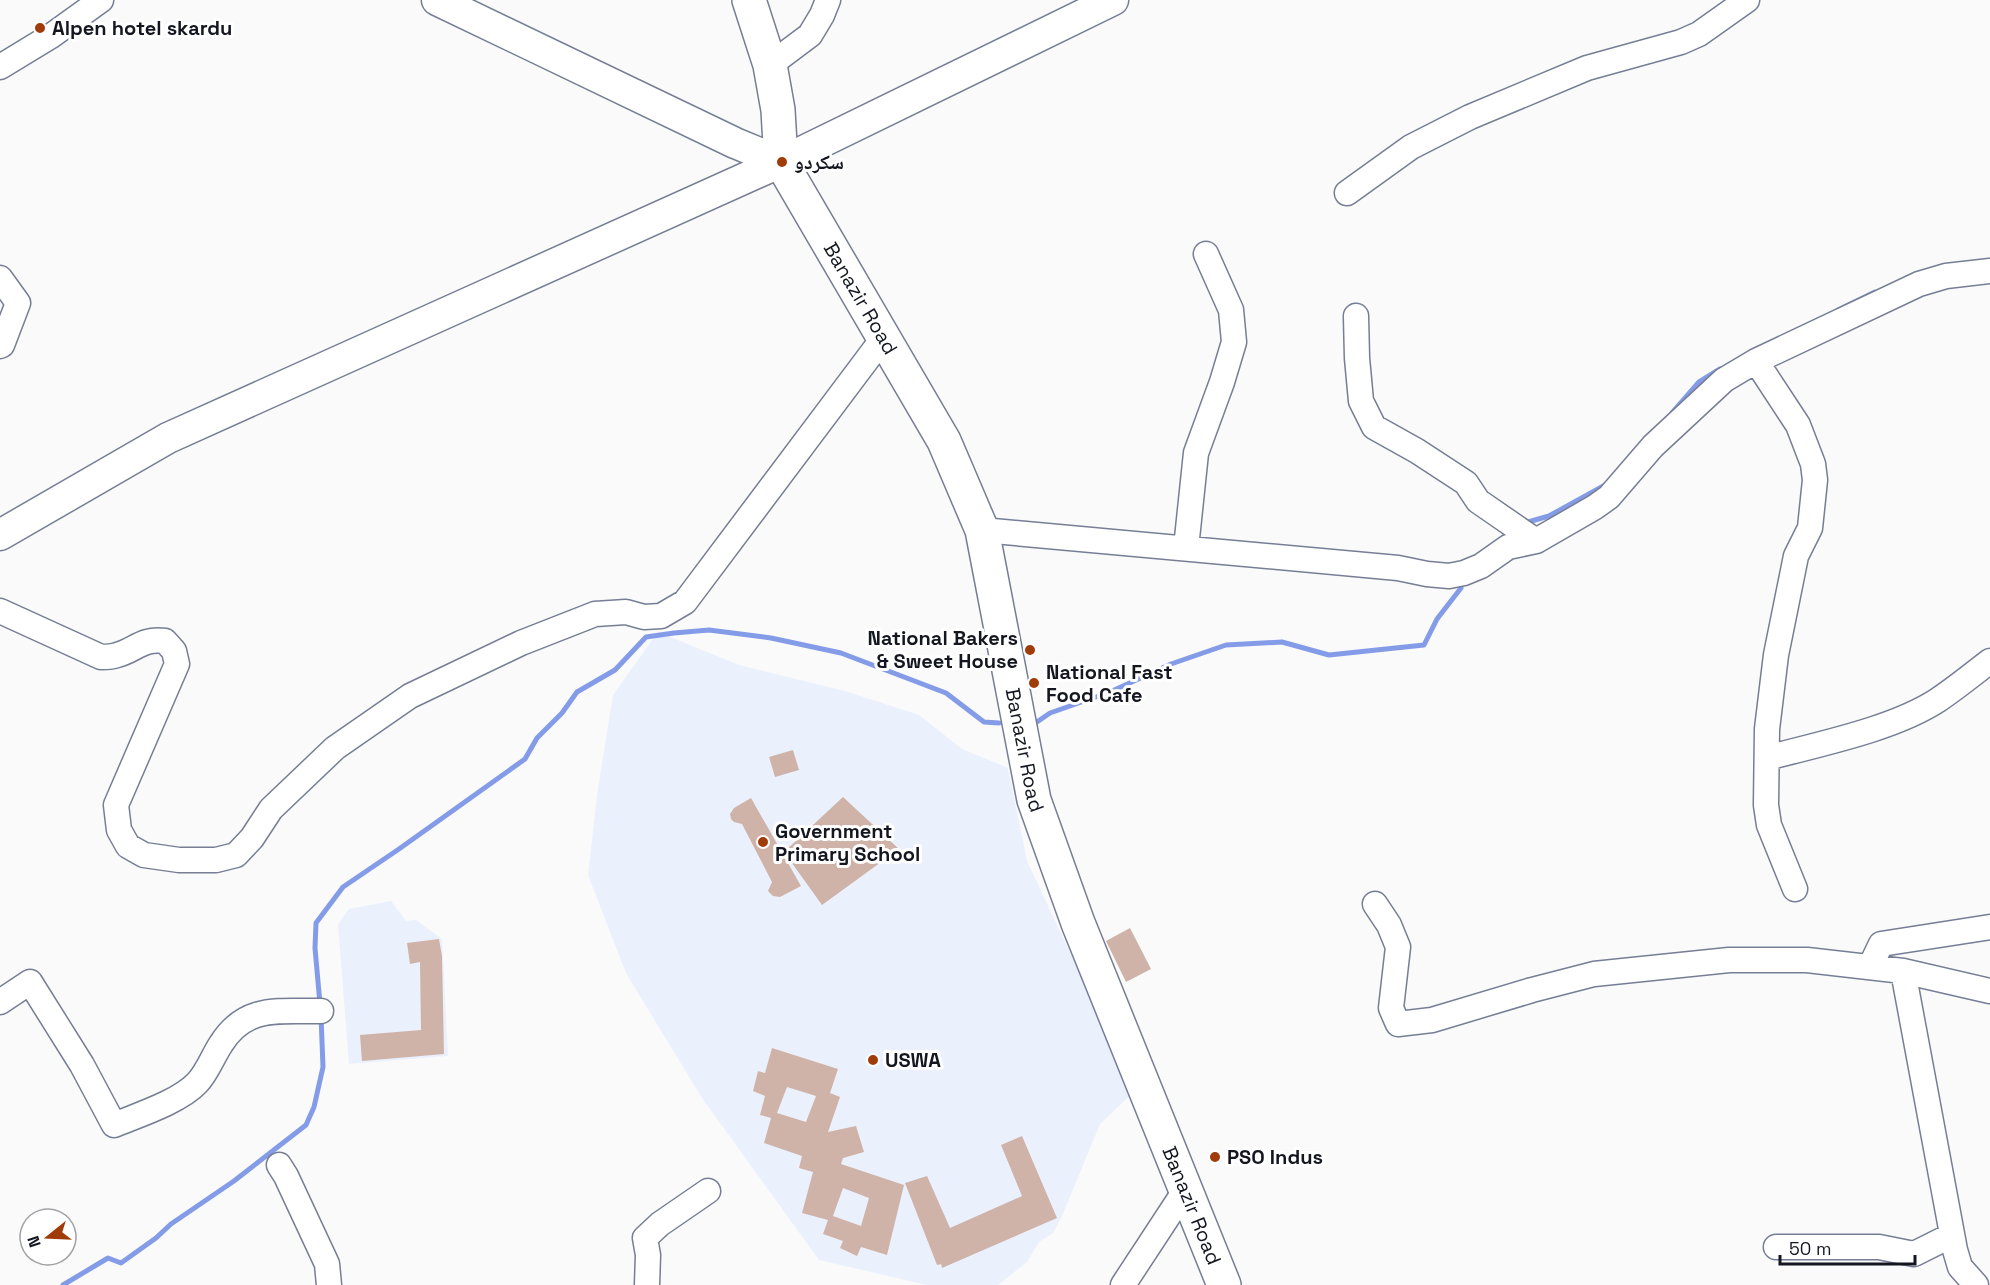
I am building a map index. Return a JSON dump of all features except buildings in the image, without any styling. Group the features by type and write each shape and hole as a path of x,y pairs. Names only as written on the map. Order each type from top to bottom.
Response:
{"highway":[{"path":"749,0 770,65 778,110 781,162"},
{"name":"Banazir Road","path":"781,162 944,441 982,530 1034,800 1078,923 1224,1285"}],"main road":[{"path":"437,0 781,162"},
{"path":"0,535 168,438 781,162 1113,0"}],"street":[{"path":"0,67 51,36 101,0"},
{"path":"770,65 810,35 828,0"},
{"path":"1347,193 1411,147 1470,117 1587,68 1681,42 1699,33 1747,0"},
{"path":"1186,548 1196,453 1234,342 1231,310 1206,254"},
{"path":"982,530 1398,568 1449,576 1464,573 1480,566 1508,547 1536,541 1609,497 1653,446 1695,406 1724,380 1756,361 1918,284 1946,276 1990,271"},
{"path":"0,278 18,303 0,346"},
{"path":"1356,316 1357,358 1362,401 1374,427 1417,451 1466,483 1478,501 1536,541"},
{"path":"0,611 101,657 118,655 136,645 154,639 165,641 174,651 177,664 116,805 119,830 128,846 144,855 188,860 216,860 236,855 252,838 271,809 335,748 410,696 521,643 595,614 626,612 644,617 662,616 685,602 884,337"},
{"path":"1756,361 1798,425 1814,464 1815,480 1810,528 1796,556 1776,655 1767,729 1766,805 1769,825 1795,889"},
{"path":"1767,758 1879,727 1916,712 1937,701 1990,661"},
{"path":"1375,904 1389,925 1398,947 1391,1008 1398,1024 1431,1020 1594,974 1729,960 1807,960 1903,971 1990,991"},
{"path":"1869,967 1881,944 1990,927"},
{"path":"1903,971 1952,1235 1960,1267 1976,1285"},
{"path":"0,1002 30,982 82,1065 114,1125 171,1101 197,1083 223,1041 239,1022 257,1013 321,1011"},
{"path":"279,1165 327,1264 330,1285"},
{"path":"1123,1285 1186,1189"},
{"path":"647,1285 648,1256 645,1238 660,1224 708,1191"},
{"path":"1776,1247 1879,1247 1914,1254 1952,1235"}],"shaded area":[{"path":"658,632 739,665 845,691 919,715 962,749 1008,768 1027,861 1138,1088 1100,1124 1053,1233 1039,1242 1027,1262 998,1285 927,1285 819,1260 702,1098 626,973 588,875 597,795 613,695"},
{"path":"391,901 406,921 416,920 442,939 448,1056 349,1064 338,924 349,909"}],"waterway":[{"path":"1838,310 1875,292"},
{"path":"1672,413 1699,382 1720,369"},
{"path":"1528,522 1549,516 1607,484"},
{"path":"1034,724 1050,713 1110,692 1171,664 1226,645 1282,642 1329,655 1424,645 1437,619 1461,588"},
{"path":"320,1004 315,948 316,923 343,887 525,759 537,738 562,713 577,692 615,670 646,637 709,630 771,638 841,653 946,693 984,722 999,723"},
{"path":"63,1285 108,1258 121,1263 156,1238 171,1224 234,1181 306,1125 314,1107 323,1067 321,1016"}],"place":[{"name":"Alpen hotel skardu","path":"40,28"},
{"name":"سکردو","path":"782,162"},
{"name":"National Bakers & Sweet House","path":"1030,650"},
{"name":"National Fast Food Cafe","path":"1034,683"},
{"name":"Government Primary School","path":"763,842"},
{"name":"USWA","path":"873,1060"},
{"name":"PSO Indus","path":"1215,1157"}]}
